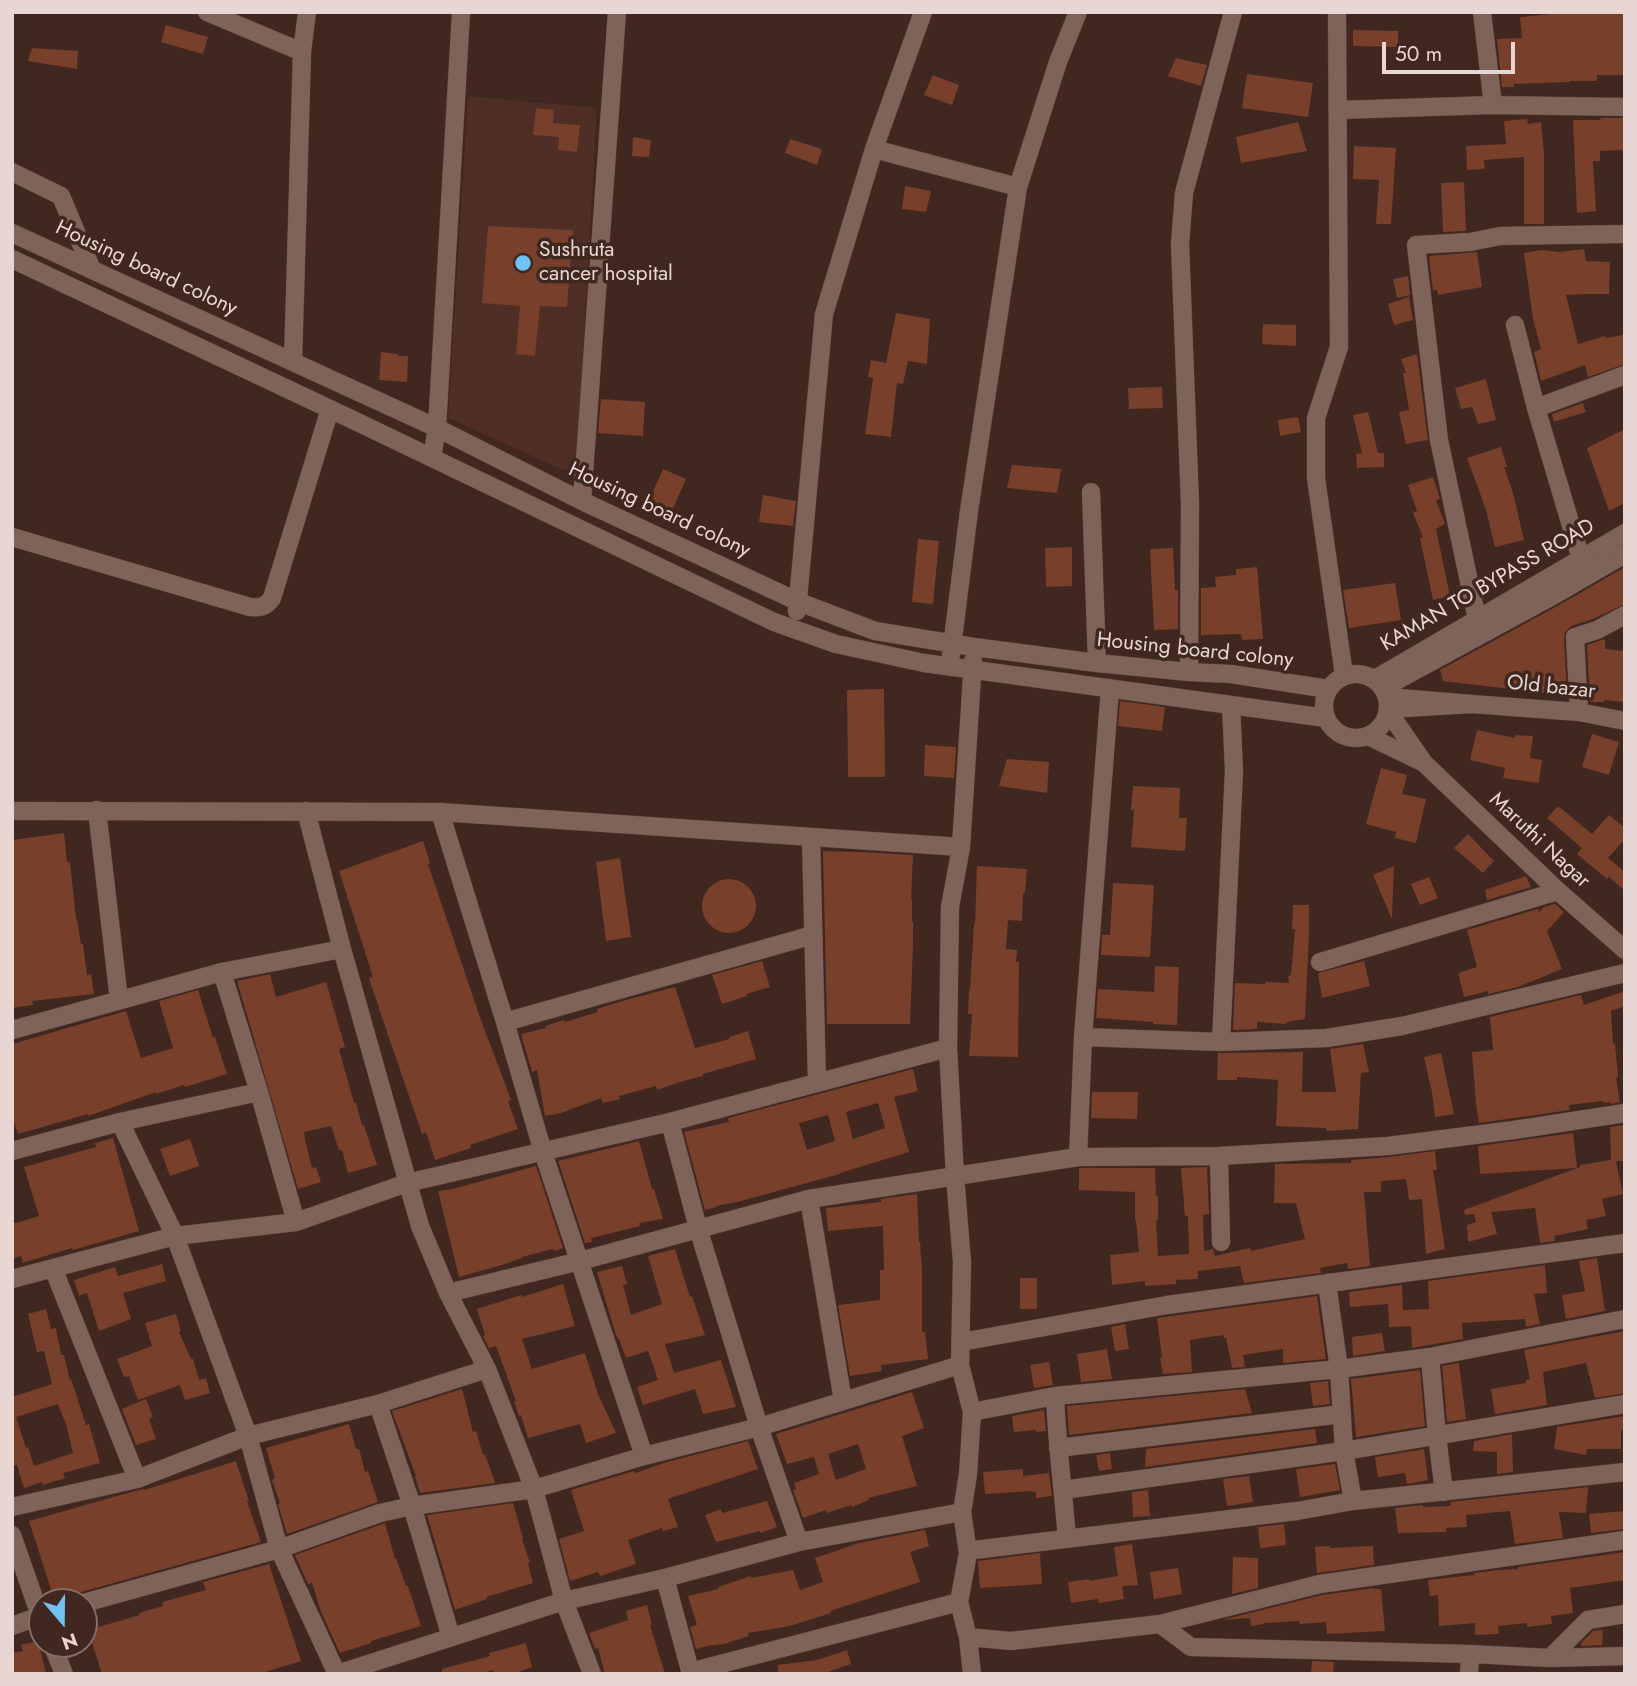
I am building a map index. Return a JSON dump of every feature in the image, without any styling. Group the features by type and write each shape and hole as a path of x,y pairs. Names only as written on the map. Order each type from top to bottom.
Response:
{"street":[{"path":"207,12 302,52"},
{"path":"293,362 302,52 307,12"},
{"path":"432,458 437,428 461,12"},
{"path":"582,500 617,12"},
{"path":"793,629 799,602 824,314 874,149 923,12"},
{"path":"949,666 969,511 1018,187 1058,62 1078,12"},
{"path":"1189,672 1190,504 1181,244 1183,206 1184,193 1233,12"},
{"path":"1337,12 1339,347 1316,418 1316,478 1344,675"},
{"path":"1482,12 1493,105"},
{"path":"1338,110 1493,105 1625,107"},
{"path":"874,149 1018,187"},
{"path":"12,172 61,197 92,270"},
{"name":"Housing board colony","path":"12,233 437,428 799,602 875,631 1097,663 1231,674 1328,689"},
{"path":"1478,619 1438,440 1416,245 1470,242 1500,236 1625,234"},
{"path":"12,259 793,629 836,644 949,666 1326,718"},
{"path":"1515,325 1536,408 1581,559"},
{"path":"1536,408 1625,375"},
{"path":"12,537 250,607 267,606 272,598 330,409"},
{"path":"1091,492 1097,663"},
{"name":"KAMAN TO BYPASS ROAD","path":"1384,697 1478,619 1625,533"},
{"name":"KAMAN TO BYPASS ROAD","path":"1384,697 1625,554"},
{"path":"1579,712 1575,637 1597,630 1625,615"},
{"path":"972,1674 968,1637 959,1602 968,1553 962,1512 968,1474 972,1412 960,1365 962,1262 948,1048 950,907 961,847 974,647"},
{"path":"1384,697 1384,722 1368,736 1358,738 1348,737 1331,727 1323,708 1324,698 1335,681 1344,675 1365,674 1384,697 1424,763"},
{"path":"1078,1157 1083,1037 1110,688"},
{"name":"Old bazar","path":"1384,697 1579,712 1625,721"},
{"path":"1221,1042 1234,771 1231,705"},
{"path":"1368,736 1424,763"},
{"name":"Maruthi Nagar","path":"1424,763 1558,891 1625,950"},
{"path":"97,810 119,1000"},
{"path":"12,811 440,812 961,847"},
{"path":"306,811 420,1226 448,1293 487,1368 534,1489 564,1601 592,1674"},
{"path":"440,812 543,1152 644,1456"},
{"path":"811,837 817,1083"},
{"path":"1320,962 1558,891"},
{"path":"505,1022 813,935"},
{"path":"12,1030 222,972 342,949"},
{"path":"222,972 296,1222"},
{"path":"1083,1037 1221,1042 1327,1038 1402,1026 1625,972"},
{"path":"12,1279 176,1236 296,1222 407,1183 670,1122 948,1048"},
{"path":"12,1151 120,1122 259,1092"},
{"path":"448,1293 580,1261 809,1199 1078,1157 1219,1156 1388,1146 1625,1113"},
{"path":"120,1122 176,1236 248,1436 279,1549 337,1674 564,1601 665,1578 799,1542 962,1512"},
{"path":"670,1122 698,1228 759,1427 799,1542"},
{"path":"1219,1156 1221,1242"},
{"path":"809,1199 843,1401"},
{"path":"961,1342 1167,1305 1625,1243"},
{"path":"53,1268 137,1479"},
{"path":"1327,1283 1339,1369 1344,1451 1353,1501"},
{"path":"972,1412 1055,1396 1339,1369 1430,1357 1625,1319"},
{"path":"1430,1357 1444,1492"},
{"path":"98,1599 279,1549 380,1513 534,1489 644,1456 759,1427 960,1365"},
{"path":"12,1507 137,1479 248,1436 378,1404 487,1368"},
{"path":"1055,1396 1067,1538"},
{"path":"378,1404 451,1637"},
{"path":"1063,1490 1344,1451 1625,1404"},
{"path":"1058,1448 1342,1414"},
{"path":"968,1553 1067,1538 1297,1511 1353,1501 1625,1472"},
{"path":"12,1535 31,1588"},
{"path":"968,1637 1011,1642 1160,1624 1320,1584 1625,1540"},
{"path":"665,1578 690,1673 959,1602"},
{"path":"1549,1658 1588,1620 1625,1614"},
{"path":"1160,1624 1191,1647 1549,1658 1625,1656"},
{"path":"1469,1674 1470,1654"}],"shaded area":[{"name":"Sushruta cancer hospital","path":"468,96 597,108 576,476 448,418"}],"building":[{"path":"1573,12 1625,13 1623,75 1597,75 1597,81 1514,84 1514,87 1502,87 1497,39 1522,38 1520,17"},
{"path":"166,25 208,37 203,54 161,42"},
{"path":"1353,30 1398,31 1398,47 1353,46"},
{"path":"32,48 78,51 77,69 28,61"},
{"path":"1176,58 1207,65 1201,86 1168,76"},
{"path":"1247,74 1313,83 1308,117 1242,108"},
{"path":"933,75 959,85 952,105 924,95"},
{"path":"536,108 554,110 553,123 580,125 577,152 558,150 559,137 533,135"},
{"path":"1600,118 1624,118 1625,150 1600,151 1600,161 1593,161 1596,211 1577,213 1573,120 1601,120"},
{"path":"1527,119 1528,124 1541,122 1544,152 1544,224 1524,224 1524,157 1484,160 1485,169 1467,170 1466,146 1506,144 1504,121"},
{"path":"1298,122 1307,151 1241,163 1236,137"},
{"path":"633,137 651,140 649,157 632,156"},
{"path":"790,139 822,149 817,165 785,153"},
{"path":"1354,146 1396,148 1391,224 1376,224 1379,180 1353,179"},
{"path":"1464,182 1466,231 1443,232 1441,183"},
{"path":"905,186 931,191 926,212 902,209"},
{"path":"488,226 573,230 567,307 540,306 535,356 516,354 520,306 482,303"},
{"path":"1584,249 1586,261 1610,262 1609,294 1566,295 1578,344 1605,336 1623,335 1625,364 1588,377 1585,365 1541,381 1534,352 1541,349 1533,319 1524,253"},
{"path":"1477,252 1482,287 1438,295 1437,290 1433,290 1429,256"},
{"path":"1408,276 1410,295 1397,298 1393,279"},
{"path":"1409,297 1413,320 1394,325 1388,304"},
{"path":"896,313 930,319 927,364 908,361 903,384 897,383 891,437 865,434 873,378 868,377 871,360 886,363"},
{"path":"1263,324 1296,325 1296,346 1262,344"},
{"path":"381,352 408,356 407,382 379,380"},
{"path":"1417,354 1428,440 1406,444 1399,412 1409,410 1403,373 1406,373 1401,359"},
{"path":"1486,379 1496,420 1478,424 1472,407 1461,409 1455,388"},
{"path":"1162,387 1163,408 1129,409 1128,388"},
{"path":"601,399 645,402 643,436 598,433"},
{"path":"1583,403 1586,412 1554,422 1552,414"},
{"path":"1368,412 1378,453 1384,453 1384,467 1357,468 1356,454 1362,453 1353,415"},
{"path":"1298,417 1301,432 1280,436 1278,420"},
{"path":"1625,429 1625,503 1609,511 1587,448"},
{"path":"1501,447 1524,540 1495,547 1486,510 1467,458"},
{"path":"1012,465 1061,469 1057,493 1007,488"},
{"path":"663,469 686,479 671,513 648,503"},
{"path":"1433,477 1440,499 1436,500 1445,524 1436,529 1450,596 1433,600 1420,538 1423,537 1413,513 1417,511 1408,485"},
{"path":"763,495 796,501 793,526 759,522"},
{"path":"918,539 939,541 933,604 912,602"},
{"path":"1072,547 1072,586 1046,587 1045,548"},
{"path":"1173,548 1175,590 1178,590 1178,629 1154,630 1150,549"},
{"path":"1257,567 1263,639 1242,640 1241,634 1201,635 1201,588 1216,587 1215,577 1236,575 1236,569"},
{"path":"1625,567 1625,604 1571,626 1565,632 1567,693 1544,693 1443,681 1440,670"},
{"path":"1395,583 1401,620 1349,628 1343,590"},
{"path":"1605,639 1605,649 1625,651 1625,702 1590,702 1587,645"},
{"path":"884,689 885,777 848,777 847,690"},
{"path":"1120,701 1165,707 1162,731 1118,726"},
{"path":"1477,730 1515,738 1515,735 1533,736 1530,758 1542,760 1539,783 1503,778 1505,768 1470,760"},
{"path":"1592,734 1619,742 1609,775 1582,767"},
{"path":"925,745 956,747 954,778 924,776"},
{"path":"1007,759 1049,762 1047,793 999,786"},
{"path":"1381,768 1407,775 1402,794 1426,799 1416,843 1395,838 1396,832 1366,824"},
{"path":"1133,786 1180,788 1179,818 1187,818 1185,851 1131,847"},
{"path":"1558,806 1592,834 1609,815 1625,828 1625,839 1608,858 1625,872 1625,891 1577,854 1582,848 1547,818"},
{"path":"64,833 76,919 87,975 91,974 94,994 32,1001 33,1005 12,1008 12,840"},
{"path":"1468,834 1494,861 1483,873 1454,848"},
{"path":"423,841 430,863 428,864 511,1100 508,1101 518,1129 435,1160 426,1132 422,1134 369,978 373,977 339,871"},
{"path":"823,851 913,855 910,1024 827,1024"},
{"path":"620,858 631,937 606,941 596,862"},
{"path":"977,866 1027,869 1022,921 1008,920 1006,949 1017,950 1016,962 1019,962 1018,1057 969,1056 972,1014 968,1014 969,989"},
{"path":"1394,866 1392,919 1373,875"},
{"path":"1526,876 1531,887 1487,900 1485,890"},
{"path":"1429,877 1438,898 1420,905 1411,884"},
{"path":"729,879 748,887 756,906 748,925 729,933 710,925 702,906 710,887"},
{"path":"1113,883 1154,885 1150,957 1101,955 1102,935 1110,935"},
{"path":"1555,904 1564,912 1547,931 1562,969 1518,987 1464,997 1458,973 1477,967 1467,930 1538,909 1539,912 1544,907"},
{"path":"1293,905 1309,905 1305,1019 1286,1024 1257,1022 1257,1029 1233,1030 1235,983 1289,983 1295,929 1292,929"},
{"path":"762,961 770,987 722,1004 712,975"},
{"path":"1364,961 1370,986 1322,998 1318,973"},
{"path":"1155,966 1179,967 1177,1025 1096,1018 1098,989 1154,992"},
{"path":"270,974 276,997 326,982 345,1047 339,1049 354,1103 377,1165 348,1173 342,1150 339,1150 331,1126 304,1132 312,1168 316,1167 321,1182 298,1189 237,981"},
{"path":"675,987 695,1048 730,1039 729,1037 748,1031 756,1059 657,1090 656,1086 603,1103 601,1098 545,1116 537,1070 532,1072 521,1034"},
{"path":"198,990 227,1074 185,1087 184,1085 156,1092 88,1116 18,1134 12,1116 12,1044 126,1011 141,1058 173,1048 159,1001"},
{"path":"1625,991 1625,1006 1611,1011 1620,1102 1569,1105 1570,1110 1479,1123 1472,1052 1493,1050 1490,1017 1581,995 1584,1005"},
{"path":"1363,1044 1369,1072 1361,1073 1358,1129 1326,1131 1326,1128 1276,1126 1278,1080 1237,1077 1237,1080 1217,1080 1218,1053 1303,1052 1302,1092 1336,1092 1330,1049"},
{"path":"1441,1053 1454,1114 1435,1117 1424,1057"},
{"path":"913,1069 918,1091 894,1097 909,1152 840,1174 705,1210 684,1132 729,1122 728,1118","holes":["878,1103 885,1128 853,1139 846,1112","828,1115 835,1141 807,1150 799,1123"]},
{"path":"1092,1092 1138,1092 1137,1119 1091,1118"},
{"path":"1625,1125 1625,1161 1616,1161 1623,1194 1602,1199 1606,1216 1586,1220 1588,1229 1554,1236 1555,1241 1540,1243 1535,1208 1491,1212 1497,1234 1468,1242 1467,1225 1476,1222 1474,1214 1465,1215 1464,1210 1580,1165 1611,1160 1610,1127"},
{"path":"1573,1133 1577,1168 1480,1174 1478,1146"},
{"path":"113,1138 139,1231 23,1263 21,1256 12,1259 12,1224 39,1216 24,1167 96,1147 95,1143"},
{"path":"190,1139 199,1166 170,1176 160,1149"},
{"path":"639,1141 663,1219 639,1223 640,1226 591,1238 592,1242 585,1243 558,1161"},
{"path":"1435,1151 1437,1170 1433,1170 1445,1249 1426,1254 1422,1199 1409,1200 1406,1179 1381,1181 1381,1192 1364,1192 1370,1266 1348,1269 1347,1263 1320,1268 1321,1273 1244,1283 1240,1266 1198,1271 1198,1279 1176,1280 1176,1284 1145,1286 1145,1281 1112,1285 1110,1255 1139,1252 1135,1192 1079,1190 1079,1168 1155,1168 1158,1256 1189,1254 1188,1216 1185,1216 1181,1168 1207,1167 1209,1214 1203,1215 1204,1251 1213,1249 1215,1256 1305,1239 1296,1203 1274,1203 1275,1164 1351,1163 1351,1160"},
{"path":"536,1166 563,1248 522,1257 459,1277 438,1191"},
{"path":"917,1194 922,1269 922,1332 925,1332 928,1359 881,1365 882,1371 850,1376 838,1305 880,1300 880,1270 884,1270 883,1226 828,1231 826,1208 881,1202 881,1199"},
{"path":"675,1249 705,1335 665,1344 674,1373 721,1360 736,1407 703,1414 695,1389 643,1405 637,1387 658,1380 648,1351 626,1358 615,1332 597,1272 622,1266 627,1284 623,1285 631,1315 662,1304 648,1256"},
{"path":"1597,1258 1605,1311 1566,1319 1562,1295 1585,1291 1579,1261"},
{"path":"162,1264 166,1281 123,1293 131,1319 99,1331 87,1293 79,1296 74,1280 115,1267 118,1276"},
{"path":"1545,1265 1547,1293 1534,1294 1540,1324 1526,1327 1525,1319 1462,1323 1463,1339 1412,1348 1411,1326 1389,1327 1388,1304 1350,1307 1349,1292 1402,1285 1403,1310 1429,1309 1428,1281"},
{"path":"1020,1278 1037,1278 1037,1309 1020,1309"},
{"path":"563,1284 575,1326 522,1339 532,1369 585,1353 598,1394 616,1433 586,1443 580,1424 528,1438 496,1346 489,1348 483,1336 485,1335 477,1309"},
{"path":"1317,1296 1326,1359 1283,1363 1283,1349 1243,1355 1245,1367 1232,1368 1226,1338 1223,1335 1190,1340 1192,1372 1163,1374 1157,1318"},
{"path":"46,1309 51,1329 56,1328 61,1355 64,1355 86,1425 89,1424 100,1463 63,1473 65,1478 24,1488 17,1465 12,1466 12,1397 52,1384 44,1351 37,1352 28,1314","holes":["58,1404 73,1453 34,1466 16,1417"]},
{"path":"176,1314 181,1331 179,1332 193,1359 199,1380 206,1378 210,1393 185,1400 180,1385 138,1400 129,1376 124,1377 117,1359 152,1346 145,1323"},
{"path":"1125,1324 1129,1349 1115,1351 1111,1327"},
{"path":"1625,1331 1625,1393 1595,1398 1586,1363 1543,1372 1547,1405 1495,1414 1491,1389 1526,1383 1526,1380 1530,1379 1524,1350"},
{"path":"1382,1333 1385,1351 1353,1356 1352,1337"},
{"path":"1107,1349 1112,1379 1081,1382 1077,1354"},
{"path":"1049,1362 1053,1385 1034,1388 1030,1365"},
{"path":"1459,1363 1466,1419 1447,1422 1442,1366"},
{"path":"1420,1370 1425,1426 1356,1437 1351,1379"},
{"path":"1328,1381 1330,1404 1313,1406 1310,1383"},
{"path":"462,1389 473,1432 476,1431 495,1483 420,1493 392,1411"},
{"path":"1245,1389 1252,1413 1069,1435 1067,1406"},
{"path":"912,1392 924,1428 902,1436 917,1486 868,1498 869,1500 852,1507 851,1505 827,1513 826,1510 803,1518 793,1490 796,1489 794,1483 819,1474 814,1457 787,1464 776,1434","holes":["858,1444 866,1469 836,1480 828,1454"]},
{"path":"146,1399 153,1417 149,1419 156,1439 136,1445 122,1409"},
{"path":"1044,1410 1046,1431 1014,1432 1012,1416"},
{"path":"1625,1416 1625,1430 1621,1430 1621,1449 1587,1449 1586,1455 1554,1449 1557,1427"},
{"path":"349,1424 356,1449 359,1449 365,1472 368,1471 378,1502 287,1534 266,1448"},
{"path":"1315,1429 1317,1443 1145,1467 1146,1449"},
{"path":"1512,1434 1513,1472 1497,1474 1497,1452 1473,1451 1474,1441"},
{"path":"748,1441 758,1469 668,1499 678,1527 663,1531 662,1528 628,1540 636,1564 600,1576 598,1572 570,1581 559,1539 584,1531 571,1490"},
{"path":"1424,1449 1428,1480 1407,1484 1405,1473 1378,1477 1375,1457"},
{"path":"1110,1453 1112,1469 1099,1471 1096,1455"},
{"path":"236,1461 261,1542 95,1588 51,1588 29,1521 144,1490"},
{"path":"1335,1464 1340,1490 1300,1497 1296,1469"},
{"path":"1023,1469 1023,1476 1049,1473 1052,1496 1036,1498 1036,1492 1033,1491 985,1494 983,1472"},
{"path":"1249,1476 1253,1502 1227,1506 1223,1479"},
{"path":"1588,1487 1586,1513 1559,1512 1563,1538 1515,1544 1510,1511 1466,1515 1467,1527 1446,1528 1446,1532 1398,1533 1395,1508 1451,1506 1450,1502"},
{"path":"1148,1490 1150,1516 1133,1517 1132,1492"},
{"path":"767,1501 777,1527 716,1542 705,1515 721,1509 722,1513"},
{"path":"513,1503 533,1583 486,1597 487,1599 455,1610 427,1515"},
{"path":"1625,1511 1625,1529 1591,1533 1589,1514"},
{"path":"385,1523 395,1559 408,1586 421,1626 340,1653 321,1612 312,1583 308,1584 295,1555"},
{"path":"1284,1524 1286,1545 1260,1548 1258,1527"},
{"path":"925,1530 929,1546 910,1552 920,1582 790,1626 748,1633 749,1636 724,1644 696,1649 690,1627 697,1625 688,1596 718,1589 751,1576 793,1570 800,1590 823,1582 815,1558 859,1543"},
{"path":"1132,1544 1138,1585 1122,1586 1124,1599 1099,1603 1098,1599 1071,1603 1068,1582 1118,1576 1114,1547"},
{"path":"1373,1546 1374,1565 1317,1573 1315,1547"},
{"path":"1625,1552 1625,1580 1570,1588 1573,1613 1551,1616 1552,1624 1498,1626 1499,1634 1475,1635 1475,1623 1439,1626 1438,1595 1430,1596 1428,1580"},
{"path":"1040,1553 1042,1584 980,1588 978,1561"},
{"path":"1233,1557 1258,1558 1258,1588 1232,1594"},
{"path":"269,1564 301,1661 259,1674 102,1674 97,1658 98,1627 163,1606 162,1602 206,1590 203,1582"},
{"path":"1178,1568 1182,1594 1154,1599 1150,1572"},
{"path":"1381,1589 1385,1631 1327,1634 1326,1622 1300,1624 1299,1621 1251,1626 1250,1618 1222,1620 1322,1595"},
{"path":"647,1605 650,1625 665,1674 605,1674 598,1648 595,1649 589,1633 628,1620 626,1611"},
{"path":"1603,1630 1602,1645 1581,1646 1593,1631"},
{"path":"28,1643 28,1658 42,1658 46,1674 12,1674 12,1653 23,1651 21,1645"},
{"path":"526,1643 532,1667 513,1674 494,1674 493,1670 481,1674 442,1674 442,1669"},
{"path":"847,1650 851,1664 822,1674 778,1674 778,1665 817,1660"},
{"path":"1312,1661 1334,1662 1333,1674 1311,1674"}],"place":[{"name":"Sushruta cancer hospital","path":"523,263"}]}
